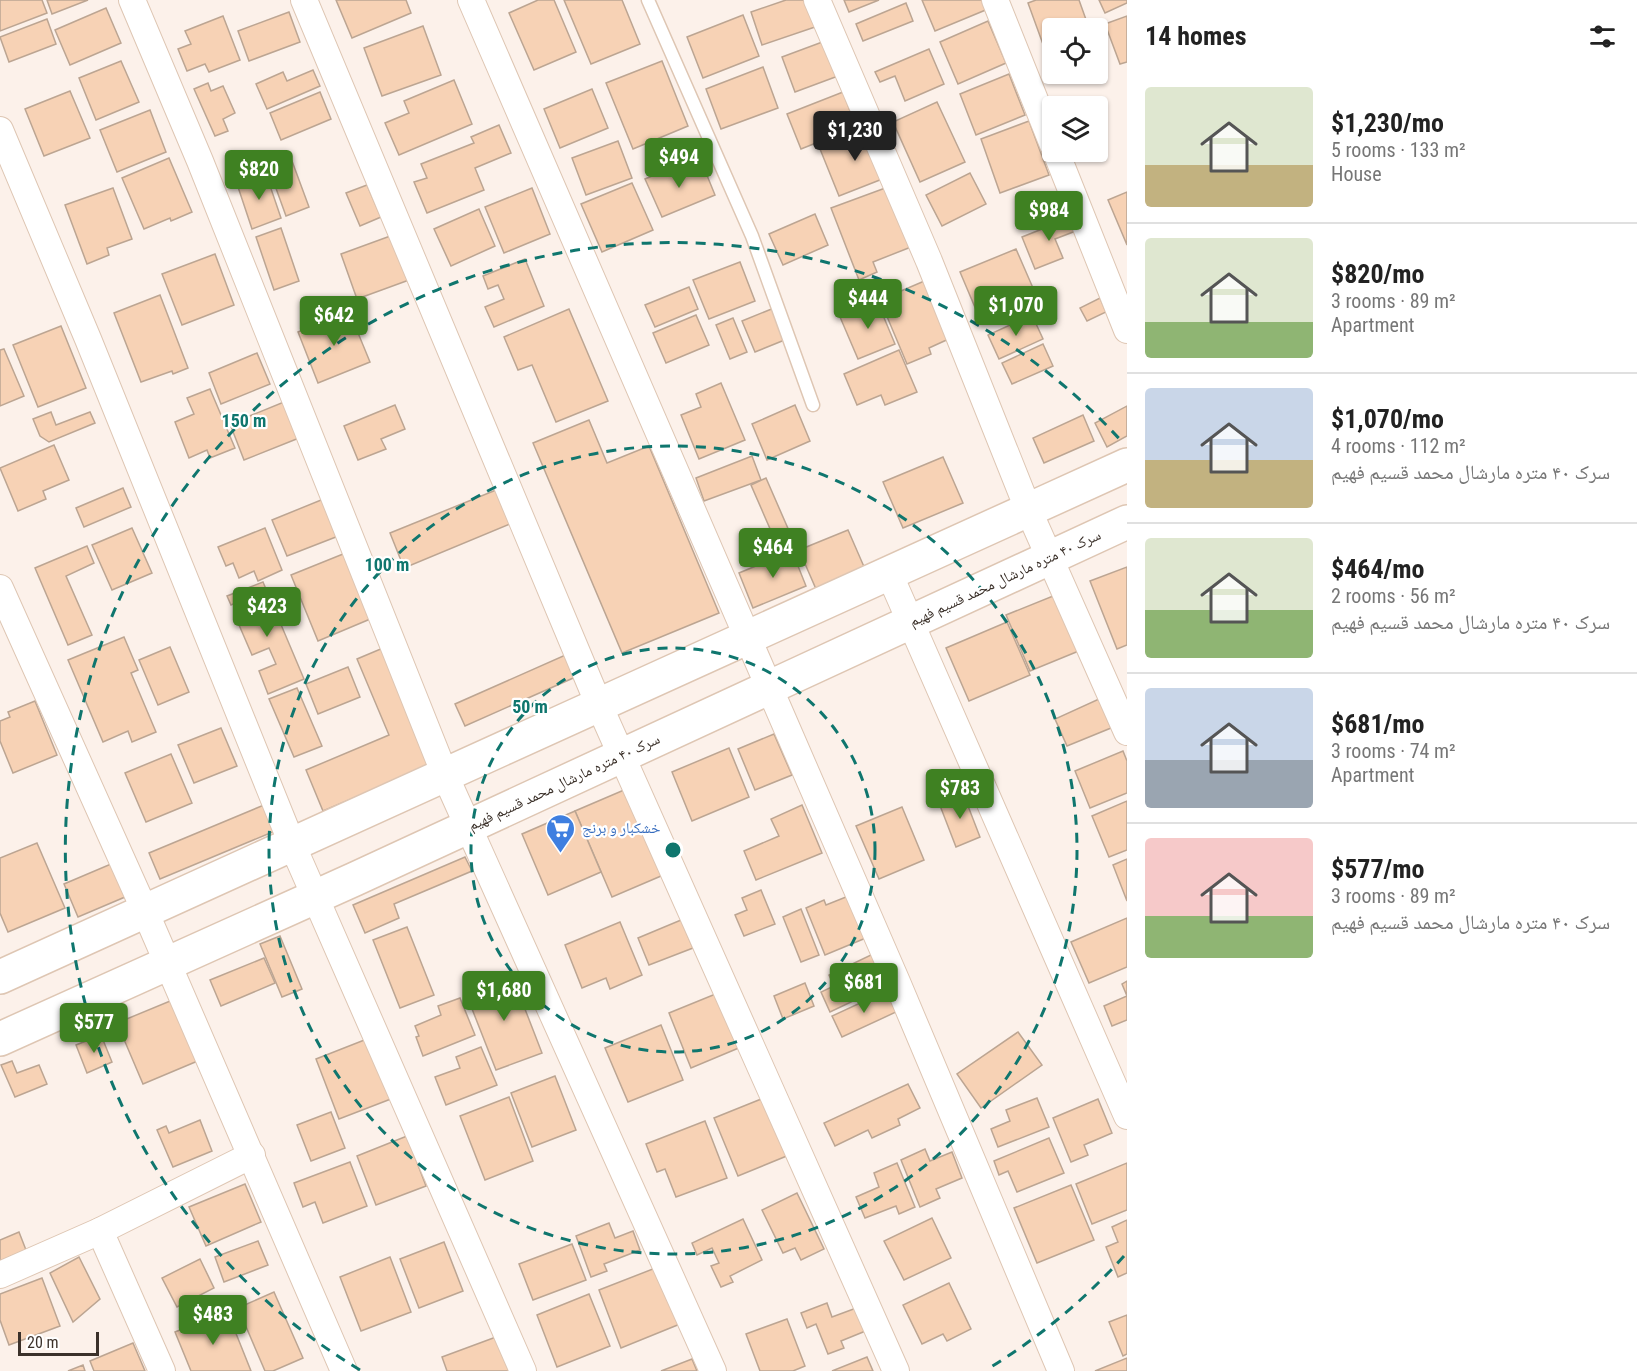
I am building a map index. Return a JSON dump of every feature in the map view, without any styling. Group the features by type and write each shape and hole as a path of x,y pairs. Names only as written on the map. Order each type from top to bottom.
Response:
{"street":[{"path":"132,0 200,161 445,775 713,1371"},
{"path":"304,0 621,756 896,1371"},
{"path":"471,0 897,982 1061,1371"},
{"path":"817,0 929,261 1028,509 1127,732"},
{"path":"995,0 1042,118"},
{"path":"0,130 88,339 292,844 523,1371"},
{"path":"1060,162 1127,330"},
{"path":"0,975 1127,465"},
{"name":"سرک ۴۰ متره مارشال محمد قسیم فهیم","path":"0,1039 315,897 1127,522"},
{"path":"889,573 1127,1116"},
{"path":"0,588 168,963 344,1371"},
{"path":"0,1275 100,1231 252,1155"},
{"path":"100,1231 162,1371"}],"lane":[{"path":"648,0 752,236 813,405"}],"building":[{"path":"0,0 42,0 47,13 0,31"},
{"path":"47,0 88,0 52,14"},
{"path":"336,0 406,0 411,13 352,38"},
{"path":"538,0 554,0 576,52 534,70 509,13"},
{"path":"564,0 622,0 640,44 591,64"},
{"path":"786,0 805,0 815,27 762,45 751,12"},
{"path":"844,0 879,0 849,12"},
{"path":"922,0 984,0 988,9 935,31"},
{"path":"1036,0 1079,0 1085,18 1042,18 1042,42 1028,3"},
{"path":"1099,0 1127,0 1127,3 1105,13"},
{"path":"906,3 913,21 863,41 856,24"},
{"path":"106,8 121,43 70,65 55,30"},
{"path":"289,12 300,42 249,61 238,31"},
{"path":"743,15 759,56 703,78 687,37"},
{"path":"223,16 240,60 209,72 205,64 187,71 178,49 191,44 185,31"},
{"path":"1127,16 1127,62 1120,64 1108,32 1108,23"},
{"path":"47,19 56,44 9,62 0,37"},
{"path":"988,21 1006,63 958,84 940,42"},
{"path":"423,26 441,75 382,96 364,48"},
{"path":"825,41 838,76 795,92 782,57"},
{"path":"929,49 944,84 905,101 895,76 880,82 875,72"},
{"path":"121,61 139,102 96,120 79,78"},
{"path":"662,61 688,126 633,149 606,83"},
{"path":"763,67 778,108 721,129 706,89"},
{"path":"313,70 320,86 267,109 256,84 283,72 287,81"},
{"path":"1009,74 1025,115 976,135 960,94"},
{"path":"454,80 472,124 399,155 385,123 409,113 404,101"},
{"path":"208,83 211,91 223,86 235,113 223,119 228,131 215,136 194,89"},
{"path":"592,89 608,128 560,148 544,109"},
{"path":"70,91 90,138 44,156 25,109"},
{"path":"320,92 331,119 281,140 270,113"},
{"path":"843,92 856,127 801,149 787,114"},
{"path":"937,102 965,162 920,182 893,122"},
{"path":"150,110 166,152 117,172 100,130"},
{"path":"1029,121 1042,162 1044,162 1049,175 1000,193 981,139"},
{"path":"499,125 511,153 475,168 484,190 427,213 414,182 427,178 421,164 474,143 471,137"},
{"path":"872,129 890,176 839,196 820,149"},
{"path":"618,141 632,178 586,195 572,158"},
{"path":"169,158 192,212 144,229 122,178"},
{"path":"292,161 309,207 286,216 269,169"},
{"path":"678,165 683,177 704,168 715,195 662,217 645,179"},
{"path":"970,173 986,204 942,226 926,195"},
{"path":"266,174 281,218 252,229 237,184"},
{"path":"632,183 653,230 602,252 581,204"},
{"path":"367,185 381,217 360,226 346,193"},
{"path":"888,187 911,247 873,262 877,272 859,280 831,208"},
{"path":"113,188 132,239 107,248 109,255 87,264 65,205"},
{"path":"532,188 550,234 504,253 485,207"},
{"path":"1127,192 1127,245 1108,200"},
{"path":"479,209 495,246 451,266 434,229"},
{"path":"815,214 828,245 783,265 769,234"},
{"path":"1075,216 1081,229 1055,239 1063,258 1035,269 1022,237"},
{"path":"281,228 299,281 274,290 256,237"},
{"path":"393,235 409,280 357,299 341,254"},
{"path":"1016,249 1033,288 977,312 960,272"},
{"path":"215,254 234,305 182,325 162,274"},
{"path":"525,259 544,306 494,327 485,307 504,299 498,285 488,289 483,276"},
{"path":"740,262 755,301 709,319 693,280"},
{"path":"929,279 953,337 929,348 931,354 907,364 880,300"},
{"path":"689,287 698,309 655,327 645,305"},
{"path":"160,295 188,368 141,382 114,313"},
{"path":"1100,298 1106,312 1087,321 1080,308"},
{"path":"877,301 895,344 858,359 840,317"},
{"path":"774,308 787,339 755,352 742,321"},
{"path":"569,309 608,401 556,422 532,365 518,370 504,337"},
{"path":"349,311 370,362 318,383 298,332"},
{"path":"696,315 709,345 666,363 653,333"},
{"path":"1032,315 1043,339 999,359 988,335"},
{"path":"733,318 747,352 730,359 716,325"},
{"path":"61,326 86,388 38,407 13,345"},
{"path":"1043,344 1053,366 1012,384 1002,363"},
{"path":"4,349 24,396 0,406 0,350"},
{"path":"899,350 917,392 885,405 881,395 857,405 844,374"},
{"path":"257,353 270,384 221,404 209,373"},
{"path":"721,383 745,440 699,459 681,415 701,407 696,394"},
{"path":"210,389 235,448 210,458 207,450 189,458 175,422 194,414 187,398"},
{"path":"284,402 299,438 244,460 230,424"},
{"path":"395,405 405,429 381,439 386,449 358,460 344,426"},
{"path":"795,405 810,441 767,460 752,424"},
{"path":"1127,406 1127,436 1107,447 1095,423"},
{"path":"51,412 56,425 90,412 95,423 49,442 40,436 33,419"},
{"path":"1083,415 1094,441 1044,463 1033,438"},
{"path":"589,420 607,463 649,446 719,613 622,653 533,443"},
{"path":"54,445 69,480 43,491 46,499 18,511 0,468"},
{"path":"752,456 761,480 704,501 696,478"},
{"path":"943,457 963,503 903,528 883,482"},
{"path":"766,478 793,540 778,547 751,485"},
{"path":"123,488 131,507 84,527 76,508"},
{"path":"496,490 510,524 404,568 390,533"},
{"path":"326,498 341,535 287,556 272,520"},
{"path":"132,528 152,573 112,590 92,545"},
{"path":"265,528 282,570 258,581 254,571 239,578 233,563 226,566 218,547"},
{"path":"848,530 865,569 816,589 799,550"},
{"path":"87,546 94,563 66,576 92,635 68,645 35,568"},
{"path":"792,551 806,586 753,608 739,573"},
{"path":"348,552 375,617 318,641 291,575"},
{"path":"1127,567 1127,645 1117,649 1090,581"},
{"path":"263,582 304,679 268,694 259,671 276,664 269,648 252,655 236,618 252,611 247,598 231,605 227,596"},
{"path":"1063,592 1086,648 1030,671 1006,615"},
{"path":"1007,622 1030,675 969,701 946,648"},
{"path":"124,637 138,670 131,673 156,732 132,742 128,731 103,742 68,660"},
{"path":"170,647 189,692 158,705 139,660"},
{"path":"383,648 432,765 323,811 306,770 389,735 357,659"},
{"path":"570,653 580,675 465,726 455,704"},
{"path":"348,667 360,697 318,714 306,684"},
{"path":"297,688 322,746 294,757 269,699"},
{"path":"1099,699 1111,728 1067,746 1055,719"},
{"path":"35,701 57,755 13,773 0,741 0,721 10,717 8,712"},
{"path":"221,728 237,766 194,783 178,745"},
{"path":"774,734 792,775 755,790 738,749"},
{"path":"729,748 749,797 692,821 672,772"},
{"path":"1123,751 1127,761 1127,793 1090,808 1075,771"},
{"path":"171,754 192,803 146,822 125,773"},
{"path":"631,787 668,873 612,897 575,811"},
{"path":"963,793 980,837 956,847 939,803"},
{"path":"1127,801 1127,850 1109,857 1092,816"},
{"path":"264,805 275,831 160,879 149,853"},
{"path":"802,805 822,853 756,880 744,851 779,836 771,819"},
{"path":"902,807 924,860 879,879 856,826"},
{"path":"575,811 601,872 548,895 522,834"},
{"path":"37,843 65,908 8,932 0,913 0,858"},
{"path":"465,857 472,871 394,904 399,918 365,933 353,905"},
{"path":"1127,859 1127,901 1113,865"},
{"path":"111,864 125,897 78,917 64,884"},
{"path":"761,890 775,924 744,936 735,915 747,910 742,898"},
{"path":"856,893 873,935 825,955 806,908 824,900 826,905"},
{"path":"801,909 819,955 801,962 783,917"},
{"path":"1127,918 1127,967 1089,983 1071,942"},
{"path":"681,920 693,948 649,965 638,938"},
{"path":"620,922 642,975 610,989 606,978 582,988 565,945"},
{"path":"407,927 434,995 400,1008 373,940"},
{"path":"280,936 302,989 282,997 260,944"},
{"path":"873,954 887,985 830,1012 821,992 834,986 829,975"},
{"path":"264,958 275,983 221,1006 210,980"},
{"path":"511,973 542,1053 496,1070 465,991"},
{"path":"1127,981 1127,996 1122,984"},
{"path":"805,983 814,1006 783,1019 774,996"},
{"path":"886,991 896,1012 842,1037 832,1016"},
{"path":"718,993 741,1047 691,1068 669,1013"},
{"path":"1127,996 1127,1020 1112,1026 1104,1006"},
{"path":"460,998 475,1035 423,1056 416,1037 419,1036 415,1026 441,1015 438,1006"},
{"path":"175,999 200,1060 143,1084 117,1023"},
{"path":"661,1025 683,1080 628,1102 605,1048"},
{"path":"1018,1032 1042,1065 981,1108 957,1074"},
{"path":"101,1035 112,1062 87,1073 76,1045"},
{"path":"372,1037 396,1097 339,1119 316,1059"},
{"path":"481,1047 497,1085 446,1105 435,1077 460,1068 456,1057"},
{"path":"12,1061 17,1073 39,1065 47,1084 15,1097 1,1065"},
{"path":"555,1076 576,1130 532,1147 511,1093"},
{"path":"908,1084 920,1108 898,1119 900,1125 872,1138 868,1130 835,1146 824,1123"},
{"path":"771,1095 794,1153 738,1176 714,1118"},
{"path":"509,1097 533,1161 485,1180 460,1116"},
{"path":"1037,1098 1049,1127 998,1147 991,1129 1010,1121 1006,1110"},
{"path":"1098,1099 1112,1133 1084,1145 1088,1155 1071,1162 1053,1118"},
{"path":"331,1112 345,1148 311,1161 297,1125"},
{"path":"200,1120 212,1151 173,1167 157,1130 166,1126 169,1133"},
{"path":"705,1121 727,1178 676,1197 665,1169 657,1172 646,1144"},
{"path":"407,1136 426,1186 376,1205 357,1156"},
{"path":"1049,1138 1064,1173 1017,1192 1008,1171 999,1175 994,1161"},
{"path":"925,1149 930,1161 952,1152 962,1178 936,1189 940,1198 920,1207 901,1160"},
{"path":"350,1162 367,1206 323,1223 315,1202 303,1207 294,1183"},
{"path":"897,1163 915,1207 899,1214 896,1206 865,1218 856,1197 879,1187 874,1173"},
{"path":"1127,1163 1127,1210 1092,1224 1076,1184"},
{"path":"245,1184 261,1222 206,1246 189,1207"},
{"path":"1071,1185 1094,1240 1037,1263 1014,1208"},
{"path":"797,1193 824,1249 801,1260 795,1248 783,1253 762,1210"},
{"path":"932,1218 951,1258 904,1280 884,1241"},
{"path":"743,1219 762,1260 730,1276 733,1282 721,1287 711,1266 719,1263 712,1248 697,1255 692,1243"},
{"path":"1127,1220 1127,1273 1118,1277 1106,1247 1118,1242 1112,1227"},
{"path":"609,1223 615,1238 633,1231 640,1250 604,1264 607,1271 591,1277 576,1236"},
{"path":"19,1232 26,1250 0,1261 0,1240"},
{"path":"258,1241 268,1265 224,1282 215,1257"},
{"path":"444,1242 463,1291 419,1308 400,1259"},
{"path":"572,1244 586,1280 533,1300 519,1264"},
{"path":"79,1257 100,1299 73,1322 50,1273"},
{"path":"390,1257 411,1312 361,1331 340,1277"},
{"path":"200,1259 214,1288 177,1307 162,1278"},
{"path":"658,1267 680,1324 621,1348 599,1290"},
{"path":"42,1278 60,1326 9,1345 0,1320 0,1294"},
{"path":"949,1283 971,1329 947,1341 943,1334 922,1344 903,1305"},
{"path":"274,1292 303,1358 273,1371 265,1371 238,1308"},
{"path":"589,1294 610,1346 557,1367 537,1315"},
{"path":"827,1303 832,1317 859,1307 868,1330 841,1341 844,1348 828,1354 816,1324 807,1328 801,1313"},
{"path":"227,1311 251,1371 191,1371 175,1332"},
{"path":"1127,1315 1127,1354 1123,1356 1109,1322"},
{"path":"787,1319 805,1366 793,1371 760,1371 746,1334"},
{"path":"496,1337 510,1371 447,1371 442,1357"},
{"path":"133,1343 145,1371 94,1371 90,1361"},
{"path":"867,1357 873,1371 832,1371"},
{"path":"1127,1358 1127,1371 1095,1371"},
{"path":"692,1359 697,1371 661,1371"},
{"path":"83,1365 85,1371 68,1371"}],"place":[{"name":"خشکبار و برنج","path":"561,854"}]}
